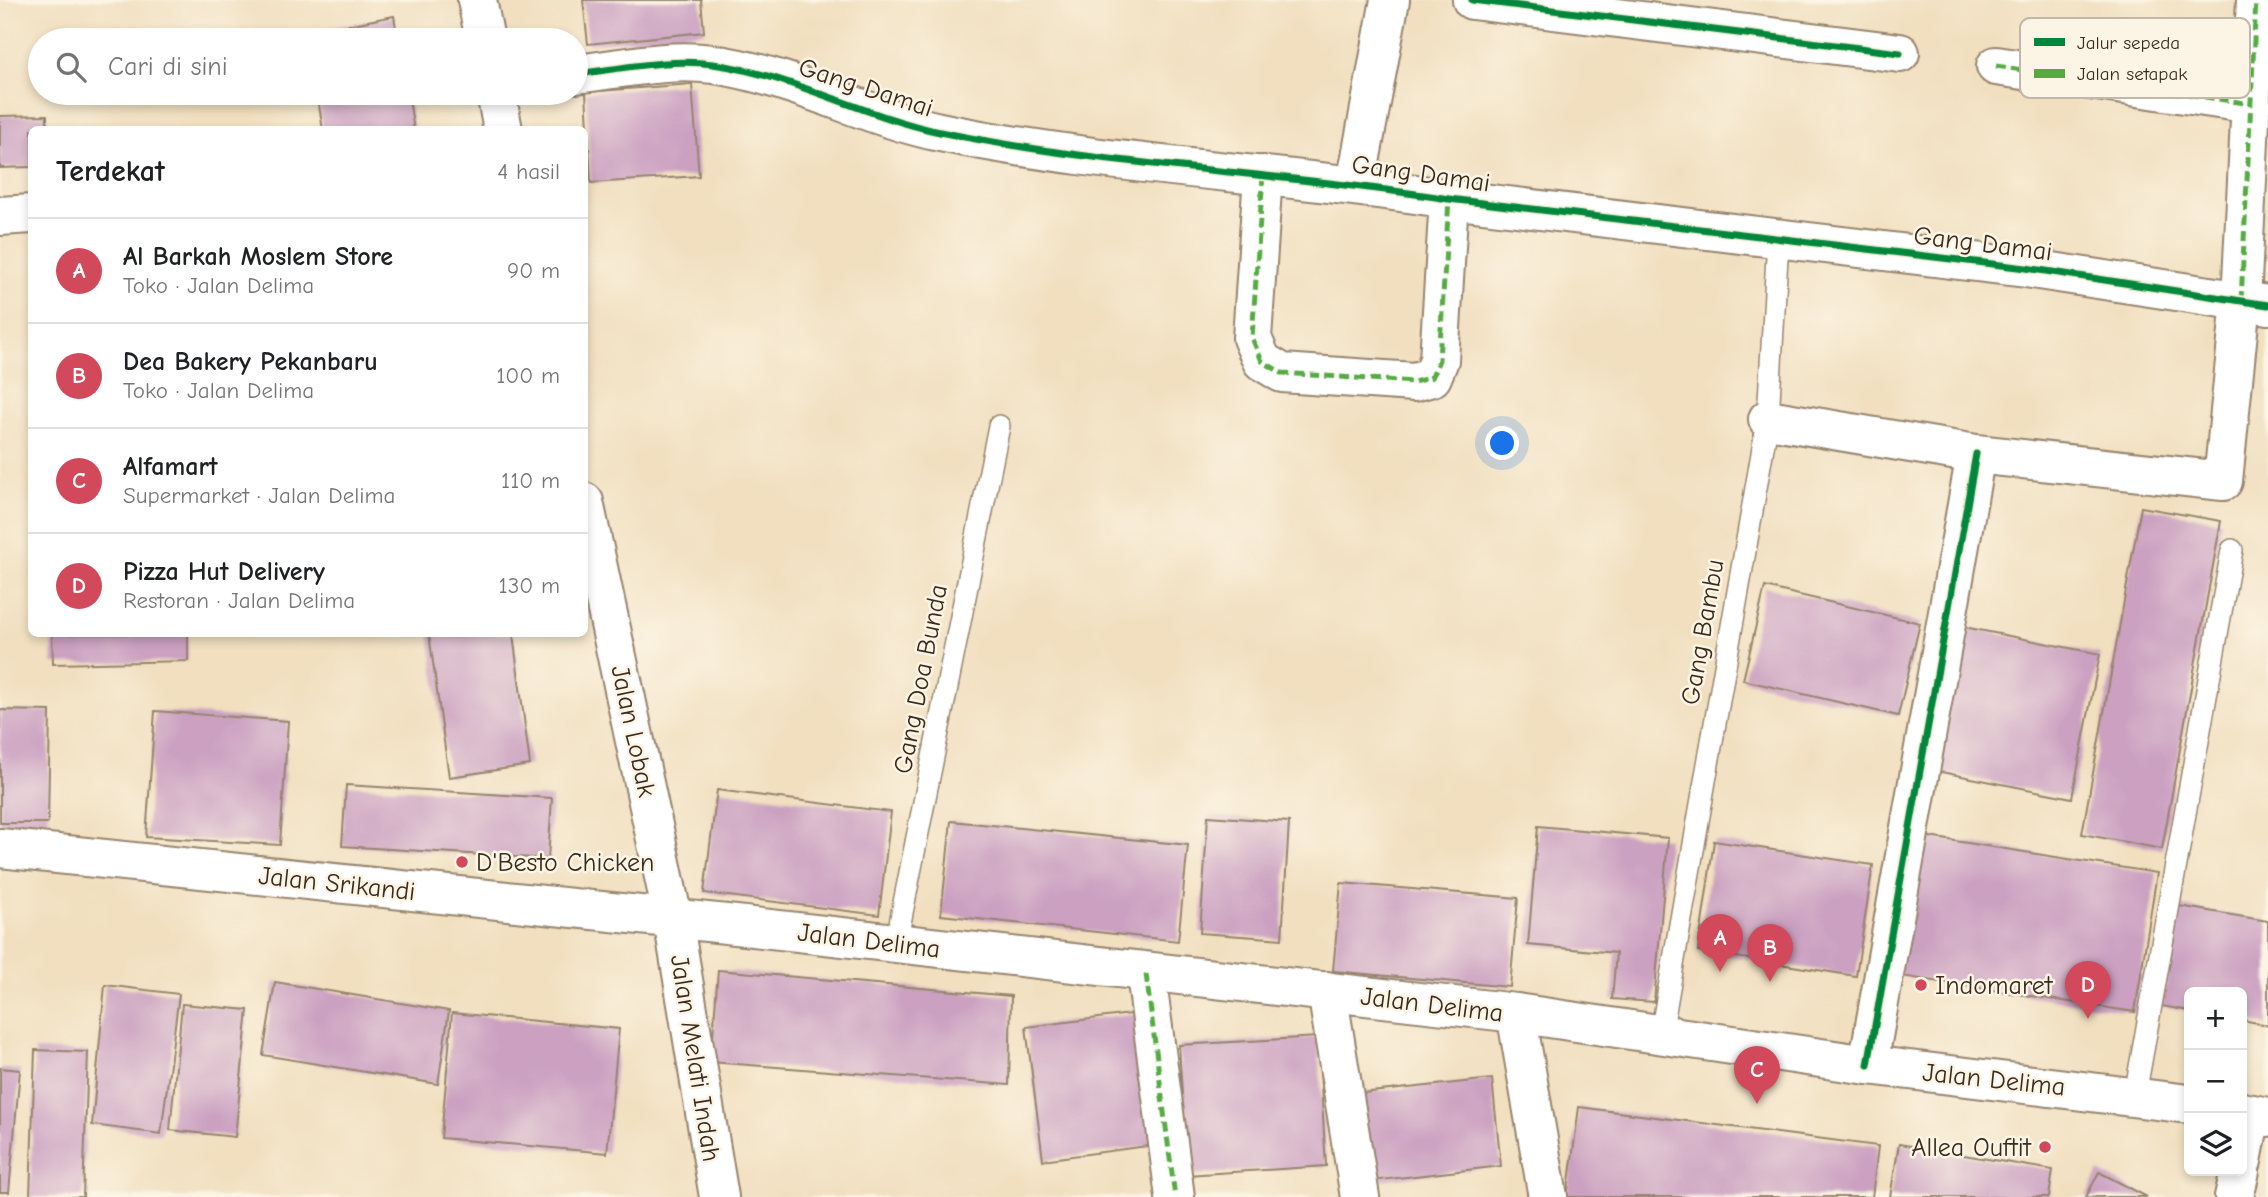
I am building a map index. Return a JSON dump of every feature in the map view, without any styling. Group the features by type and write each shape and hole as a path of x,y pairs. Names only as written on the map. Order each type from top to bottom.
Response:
{"street":[{"path":"477,0 483,28"},
{"path":"1356,184 1390,0"},
{"path":"1472,0 1900,53"},
{"path":"1768,419 1976,454 2223,481 2254,303 2252,104 2256,0"},
{"name":"Gang Damai","path":"588,73 677,62 709,64 762,75 938,132 1046,150 1356,184 1449,199 2026,268 2254,303"},
{"path":"1996,66 2020,70"},
{"path":"2212,98 2252,104"},
{"path":"498,105 502,126"},
{"path":"1263,175 1252,338 1262,361 1282,373 1414,382 1432,377 1439,359 1449,199"},
{"path":"0,216 28,214"},
{"path":"1868,1065 1976,454"},
{"name":"Jalan Lobak","path":"588,521 673,919"},
{"name":"Jalan Srikandi","path":"0,848 673,919"},
{"name":"Jalan Delima","path":"673,919 1146,974 1516,1013 1868,1065 2135,1095 2184,1103"},
{"name":"Jalan Melati Indah","path":"673,919 719,1197"},
{"path":"1146,974 1175,1197"},
{"path":"1327,991 1360,1197"},
{"path":"1516,1013 1548,1197"},
{"path":"2247,1141 2254,1114"},
{"path":"2234,1197 2239,1176"}],"lane":[{"name":"Gang Bambu","path":"1661,1034 1768,419 1778,238"},
{"name":"Gang Doa Bunda","path":"896,943 999,426"},
{"path":"2135,1095 2232,550"}],"building":[{"path":"583,0 701,0 704,32 588,44"},
{"path":"394,16 396,28 332,28"},
{"path":"692,84 699,176 591,183 588,92"},
{"path":"319,105 410,105 413,126 322,126"},
{"path":"47,115 47,126 28,126 28,167 0,168 0,116"},
{"path":"2141,507 2221,521 2162,849 2082,834"},
{"path":"1765,587 1920,623 1898,716 1743,680"},
{"path":"1959,626 2100,654 2072,798 1931,770"},
{"path":"52,637 188,637 188,661 53,664"},
{"path":"429,637 513,637 530,765 449,777"},
{"path":"0,710 50,711 48,823 0,823"},
{"path":"155,711 288,721 280,845 146,837"},
{"path":"346,785 552,798 548,859 342,846"},
{"path":"717,790 891,812 879,915 704,893"},
{"path":"1208,816 1289,822 1282,939 1200,933"},
{"path":"951,821 1188,845 1178,941 941,915"},
{"path":"1538,826 1668,838 1654,1002 1612,999 1616,953 1528,945"},
{"path":"1917,835 2157,873 2135,1012 1895,975"},
{"path":"1714,841 1873,865 1856,976 1698,951"},
{"path":"1341,883 1518,898 1510,987 1333,971"},
{"path":"2179,906 2268,921 2268,1025 2247,1021 2247,987 2184,987 2184,1010 2162,1006"},
{"path":"718,970 1011,996 1009,1085 711,1062"},
{"path":"275,982 449,1011 438,1084 263,1055"},
{"path":"105,985 179,994 161,1134 92,1125"},
{"path":"182,1004 248,1010 235,1137 170,1130"},
{"path":"452,1013 619,1029 607,1153 441,1138"},
{"path":"1138,1013 1155,1145 1043,1160 1026,1027"},
{"path":"1318,1037 1326,1166 1187,1175 1179,1045"},
{"path":"35,1050 88,1052 83,1197 30,1197"},
{"path":"0,1068 20,1070 9,1192 0,1192"},
{"path":"1492,1079 1501,1166 1372,1181 1362,1093"},
{"path":"1579,1107 1878,1146 1872,1197 1567,1197"},
{"path":"1899,1144 2053,1170 2049,1197 1890,1197"},
{"path":"2099,1172 2147,1197 2086,1197"}],"marked path":[{"path":"2241,301 2256,0"},
{"path":"1996,66 2020,70"},
{"path":"2212,98 2252,104"},
{"path":"1263,175 1252,338 1262,361 1282,373 1414,382 1432,377 1439,360 1449,199"},
{"path":"1146,974 1175,1197"}],"cycle path":[{"path":"1472,0 1900,53"},
{"path":"588,72 661,63 713,64 771,77 911,125 1003,144 2026,268 2268,305"},
{"path":"1868,1065 1976,454"}],"place":[{"name":"D'Besto Chicken","path":"462,862"},
{"name":"Al Barkah Moslem Store","path":"1720,972"},
{"name":"Dea Bakery Pekanbaru","path":"1770,982"},
{"name":"Indomaret","path":"1921,985"},
{"name":"Pizza Hut Delivery","path":"2088,1019"},
{"name":"Alfamart","path":"1757,1104"},
{"name":"Allea Ouftit","path":"2045,1147"}]}
